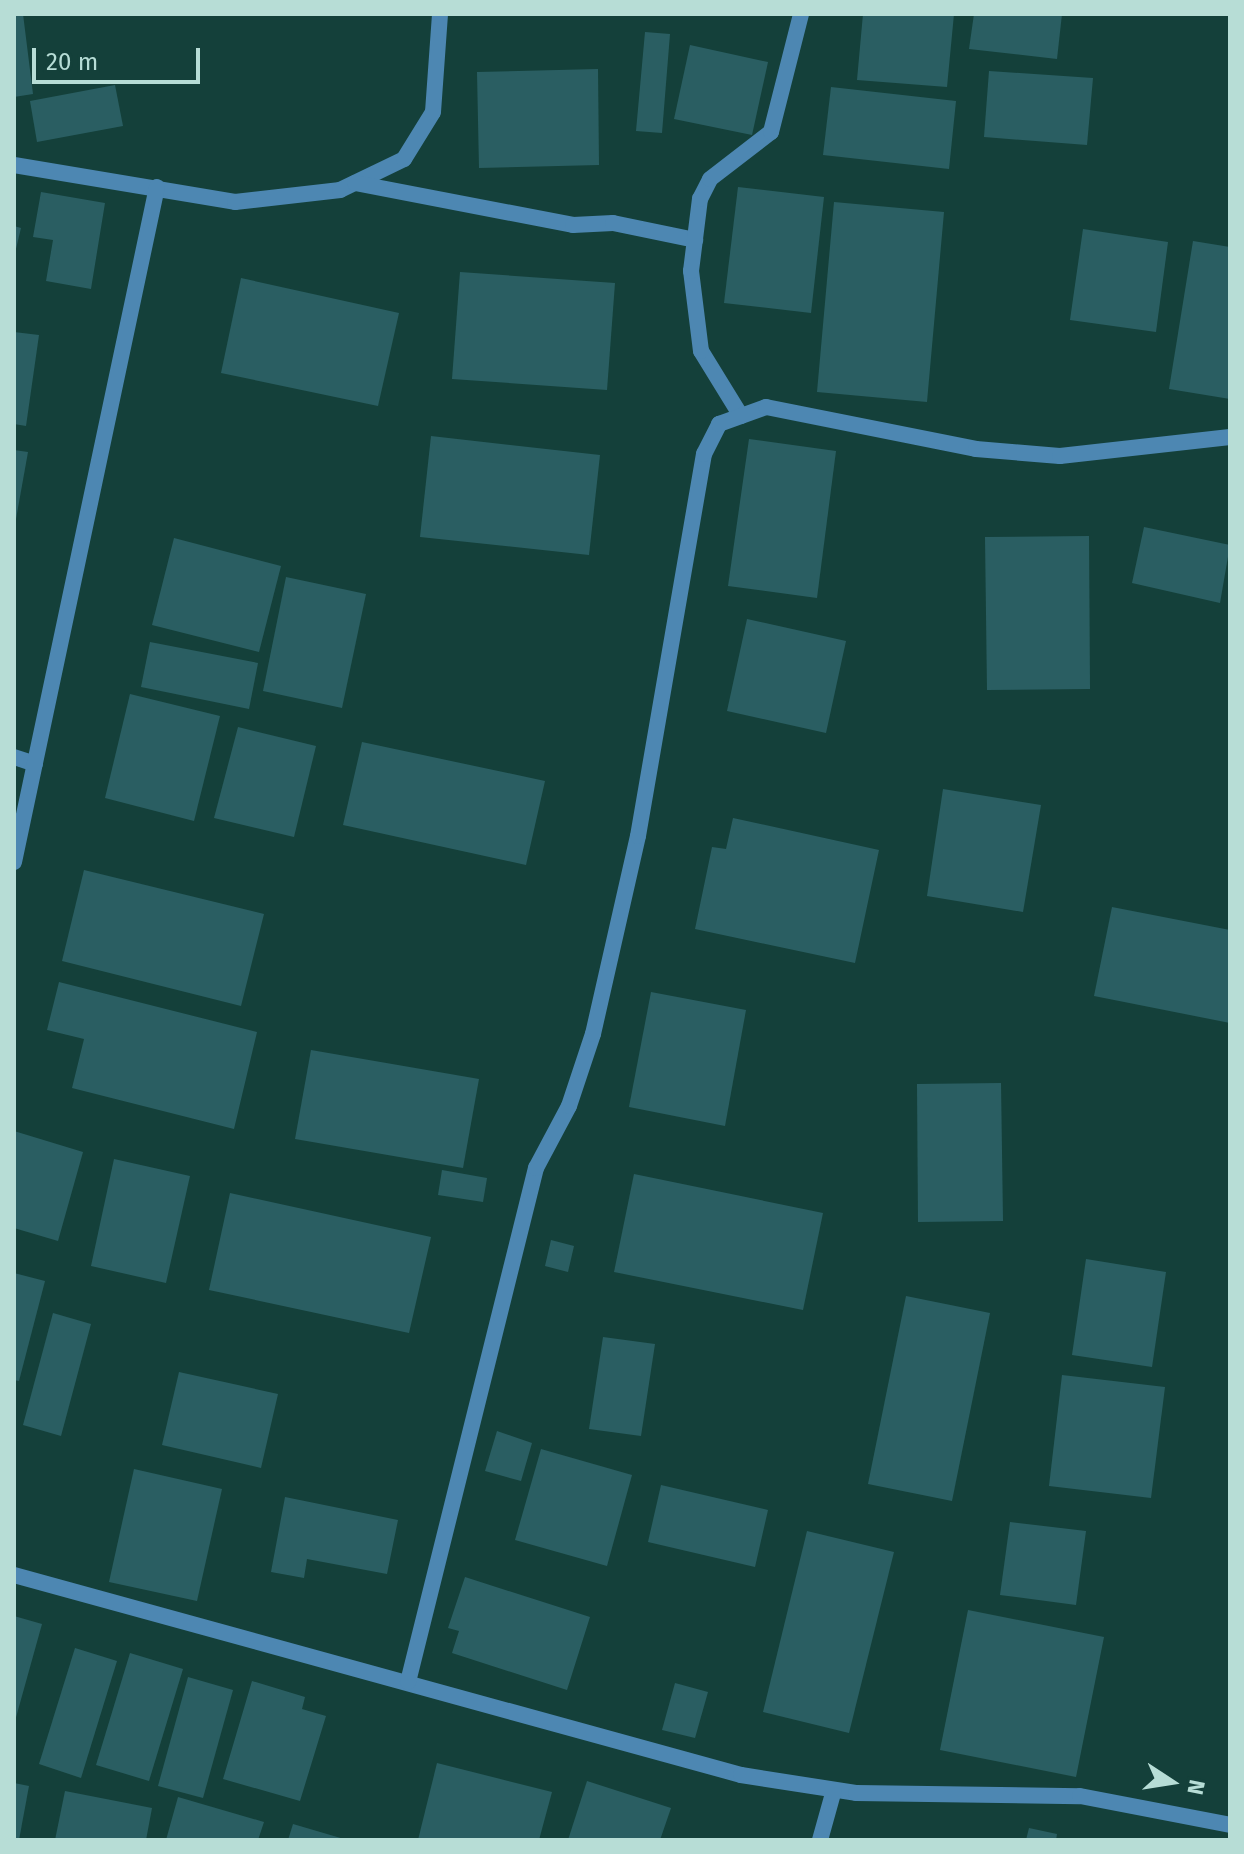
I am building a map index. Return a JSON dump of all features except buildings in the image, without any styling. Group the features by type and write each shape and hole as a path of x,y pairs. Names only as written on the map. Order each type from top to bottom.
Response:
{"street":[{"path":"14,165 235,202 355,183 404,159 433,112 440,14"},
{"path":"741,416 701,351 695,240 710,179 771,132 801,14"},
{"path":"355,183 573,225 613,223 695,240"},
{"path":"14,862 157,187"},
{"path":"408,1682 536,1168 569,1106 593,1034 638,836 704,454 719,424 766,407 976,449 1060,456 1230,437"},
{"path":"14,757 35,764"},
{"path":"14,1575 741,1775 834,1790 1080,1796 1230,1825"},
{"path":"820,1840 834,1790"}]}
